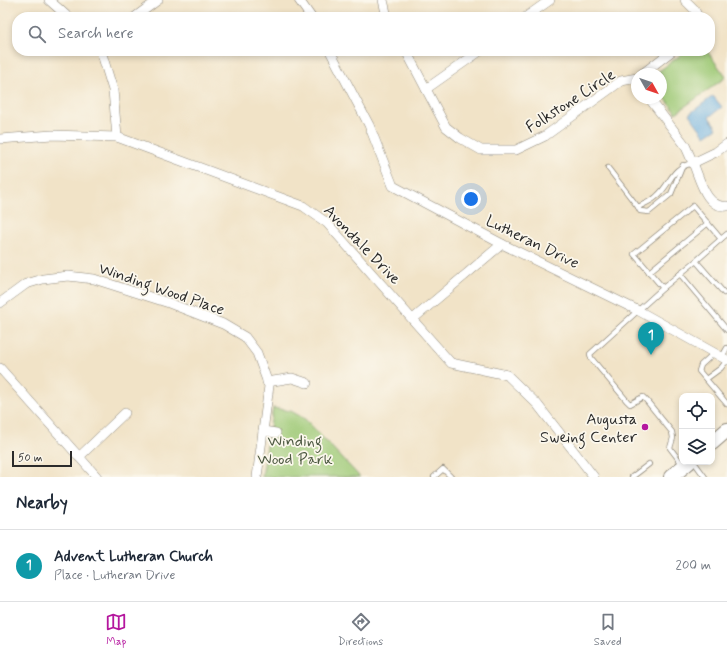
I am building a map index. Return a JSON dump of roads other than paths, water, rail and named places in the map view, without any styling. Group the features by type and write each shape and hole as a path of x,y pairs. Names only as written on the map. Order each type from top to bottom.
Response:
{"main road":[{"path":"715,440 727,430"},
{"path":"671,477 686,465"}],"street":[{"path":"49,0 62,12"},
{"path":"142,12 158,0"},
{"path":"299,0 307,12"},
{"path":"383,0 387,12"},
{"path":"533,12 550,0"},
{"path":"685,0 696,12"},
{"path":"103,56 113,90 117,137"},
{"name":"Lutheran Drive","path":"333,56 369,125 393,186 502,244 639,310 722,358"},
{"name":"Folkstone Circle","path":"409,56 446,127 460,138 481,150 516,150 545,136 621,81 631,79"},
{"path":"426,89 473,56"},
{"name":"Folkstone Circle","path":"651,68 666,56"},
{"path":"654,104 685,145 704,192 719,207 727,206"},
{"name":"Avondale Drive","path":"0,139 52,135 117,137 303,206 327,223 451,363 507,375 537,404 594,477"},
{"path":"693,163 716,152 727,144"},
{"path":"413,319 502,244"},
{"name":"Winding Wood Place","path":"0,303 26,284 43,279 68,276 94,279 170,304 223,324 245,338 257,353 269,386 257,477"},
{"path":"0,368 97,477"},
{"path":"267,382 292,378 307,383"},
{"path":"79,457 125,413"},
{"path":"263,431 276,434"}],"lane":[{"path":"638,207 657,196 672,175 683,165 693,163"},
{"path":"608,168 640,211 649,212 671,194 683,165"},
{"path":"663,288 634,254 694,206 721,239"},
{"path":"649,272 708,223"},
{"path":"679,455 670,448 673,438 672,432 646,400 643,397 630,404 627,402 591,358 590,354 663,288 727,234"},
{"path":"696,260 724,292"},
{"path":"680,274 727,330"},
{"path":"706,380 720,368 722,358 727,348"},
{"path":"722,358 699,368 706,380 727,404"},
{"path":"632,477 649,464"},
{"path":"691,465 705,477"},
{"path":"434,477 443,469 451,477"}],"water":[{"path":"713,96 722,107 709,117 717,128 705,136 689,114"}],"place":[{"name":"Advent Lutheran Church","path":"651,355"},
{"name":"Augusta Sweing Center","path":"645,427"}],"park label":[{"name":"Winding Wood Park","path":"295,449"}]}
